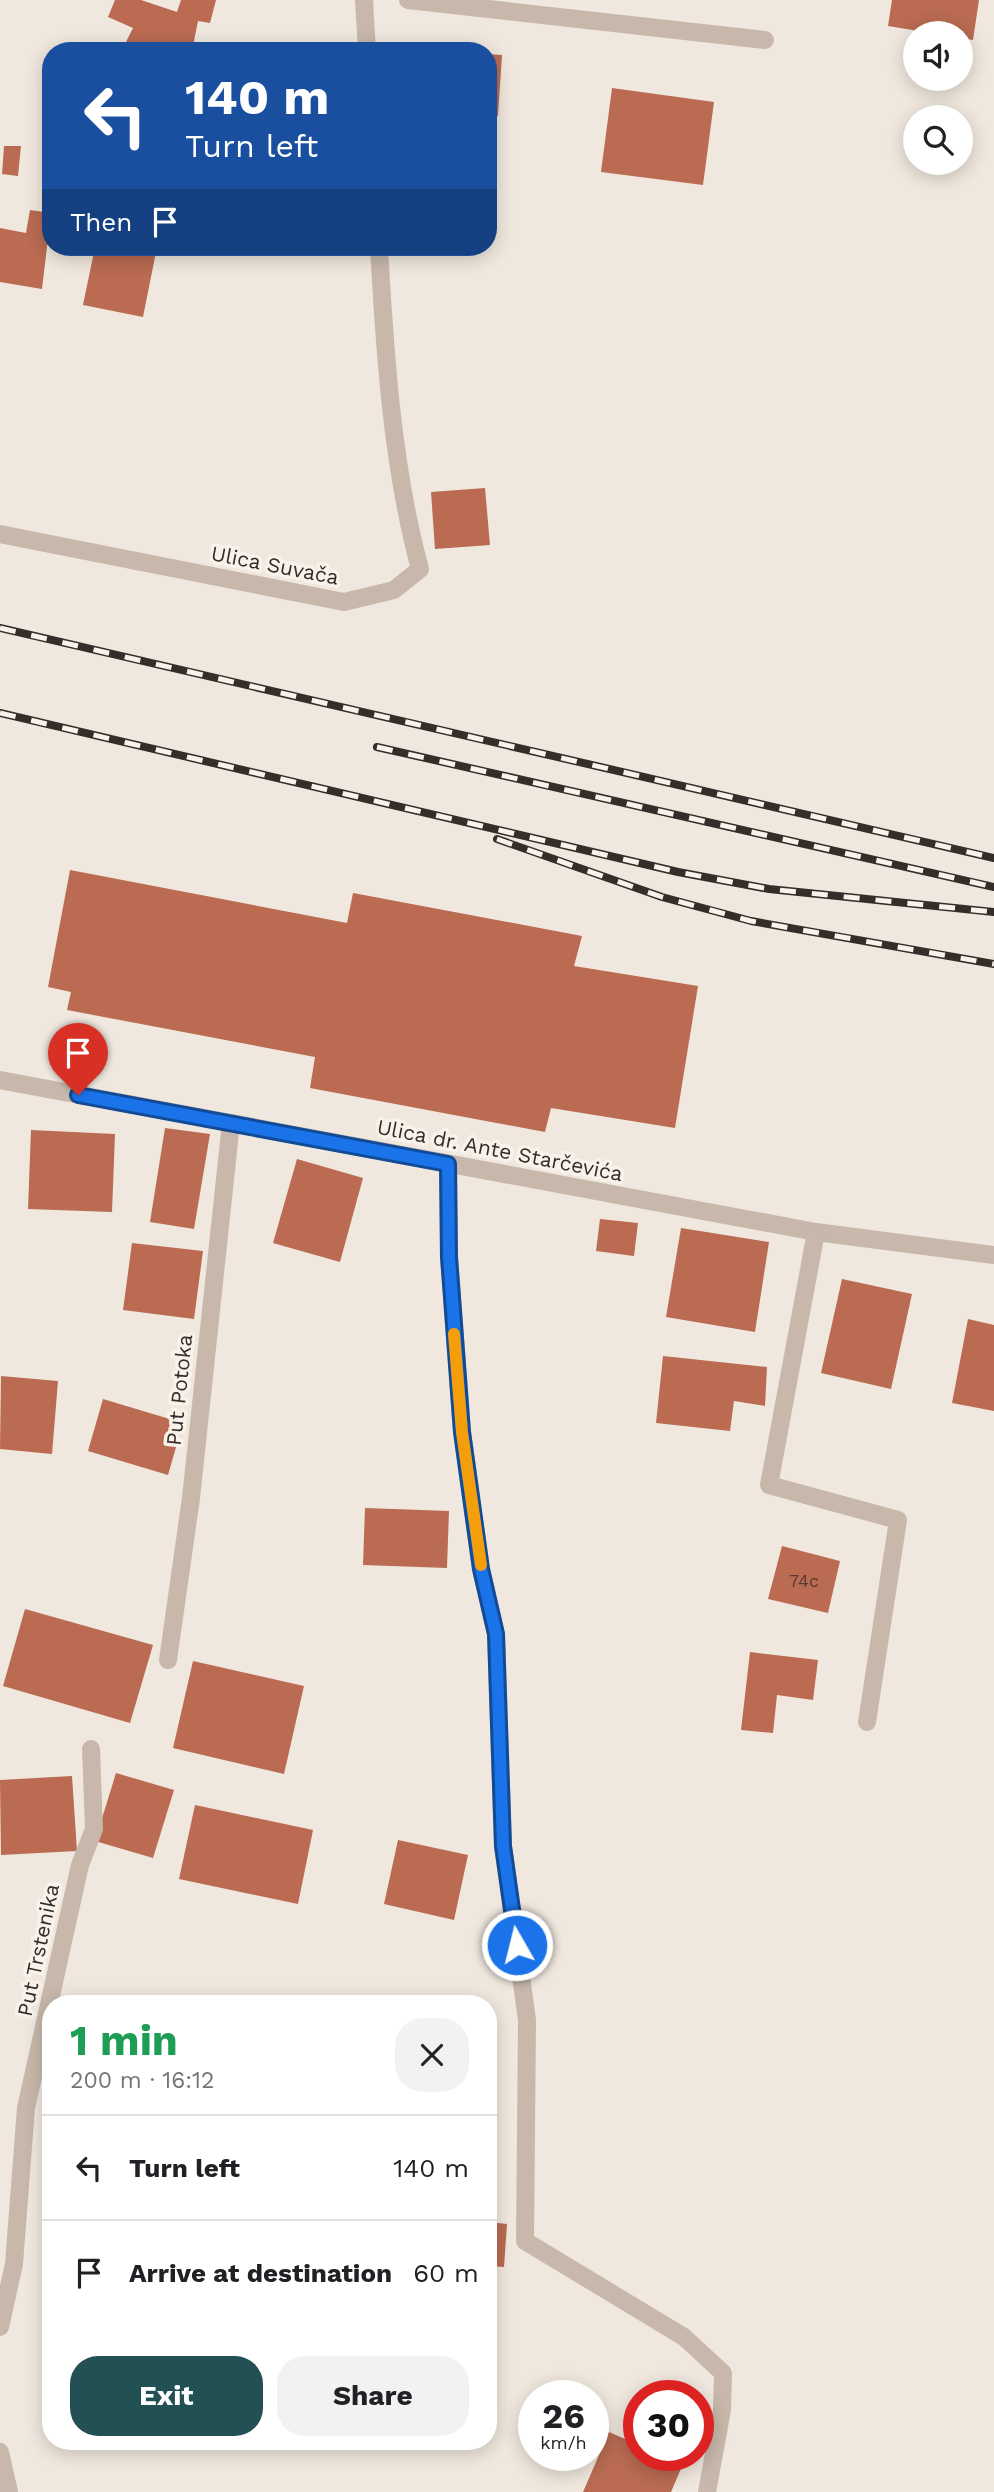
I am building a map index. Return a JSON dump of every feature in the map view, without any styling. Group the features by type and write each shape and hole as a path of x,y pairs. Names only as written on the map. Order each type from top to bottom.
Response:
{"street":[{"path":"364,0 366,42"},
{"path":"408,0 765,40"},
{"name":"Ulica Suvača","path":"0,534 344,602 394,590 420,569 404,504 385,348 380,256"},
{"name":"Ulica dr. Ante Starčevića","path":"0,1080 816,1231 994,1255"},
{"name":"Put Potoka","path":"168,1660 191,1498 231,1124"},
{"path":"448,1164 449,1257 462,1432 481,1569 496,1634 503,1846 527,2020 525,2242 684,2337 723,2372 722,2410 707,2492"},
{"path":"816,1231 769,1485 898,1520 867,1722"},
{"name":"Put Trstenika","path":"51,1995 80,1865 94,1829 91,1749"},
{"name":"Put Trstenika","path":"0,2327 14,2263 26,2108 42,2036"},
{"path":"0,2452 9,2492"}],"building":[{"path":"115,0 141,0 177,12 181,0 216,0 210,23 198,21 194,42 126,42 133,28 108,17"},
{"path":"892,0 979,0 973,40 973,21 903,21 903,28 888,26"},
{"path":"497,55 502,55 497,116"},
{"path":"612,88 714,102 703,185 601,172"},
{"path":"4,146 21,146 18,176 2,174"},
{"path":"30,210 42,212 42,256 46,256 42,289 0,282 0,228 26,233"},
{"path":"93,256 155,256 143,317 83,305"},
{"path":"485,488 490,545 435,549 431,492"},
{"path":"70,870 347,923 353,893 582,936 574,966 698,986 675,1128 551,1108 545,1132 310,1088 315,1057 67,1010 71,992 48,987"},
{"path":"165,1128 210,1134 194,1229 150,1222"},
{"path":"31,1130 115,1134 112,1212 28,1209"},
{"path":"297,1159 363,1178 340,1262 273,1243"},
{"path":"600,1219 638,1223 634,1256 596,1251"},
{"path":"681,1228 769,1242 755,1332 666,1317"},
{"path":"132,1243 203,1251 194,1319 123,1310"},
{"path":"842,1279 912,1294 891,1389 821,1373"},
{"path":"968,1319 994,1325 994,1411 952,1403"},
{"path":"663,1356 767,1367 765,1406 734,1401 730,1431 656,1423"},
{"path":"1,1376 58,1381 52,1454 0,1449"},
{"path":"103,1399 183,1423 168,1475 88,1451"},
{"path":"365,1508 449,1511 447,1568 363,1565"},
{"path":"782,1546 840,1561 828,1613 768,1599"},
{"path":"25,1609 153,1645 130,1723 3,1686"},
{"path":"750,1652 818,1660 813,1700 777,1695 773,1733 741,1730"},
{"path":"193,1661 304,1686 284,1774 173,1748"},
{"path":"116,1773 174,1790 153,1858 95,1841"},
{"path":"72,1776 77,1851 1,1855 0,1780"},
{"path":"195,1805 313,1830 298,1904 179,1879"},
{"path":"398,1840 468,1855 454,1920 384,1904"},
{"path":"497,2223 507,2224 504,2267 497,2267"},
{"path":"609,2432 623,2438 623,2471 680,2471 671,2492 583,2492 592,2471 609,2471"}],"railway":[{"path":"0,628 994,858"},
{"path":"0,713 678,872 769,889 994,912"},
{"path":"377,747 994,887"},
{"path":"497,839 662,897 751,921 994,964"}],"slow traffic":[{"path":"454,1334 462,1432 481,1565"}],"route":[{"path":"78,1095 448,1164 449,1257 462,1432 481,1569 496,1634 503,1846 517,1945"}]}
